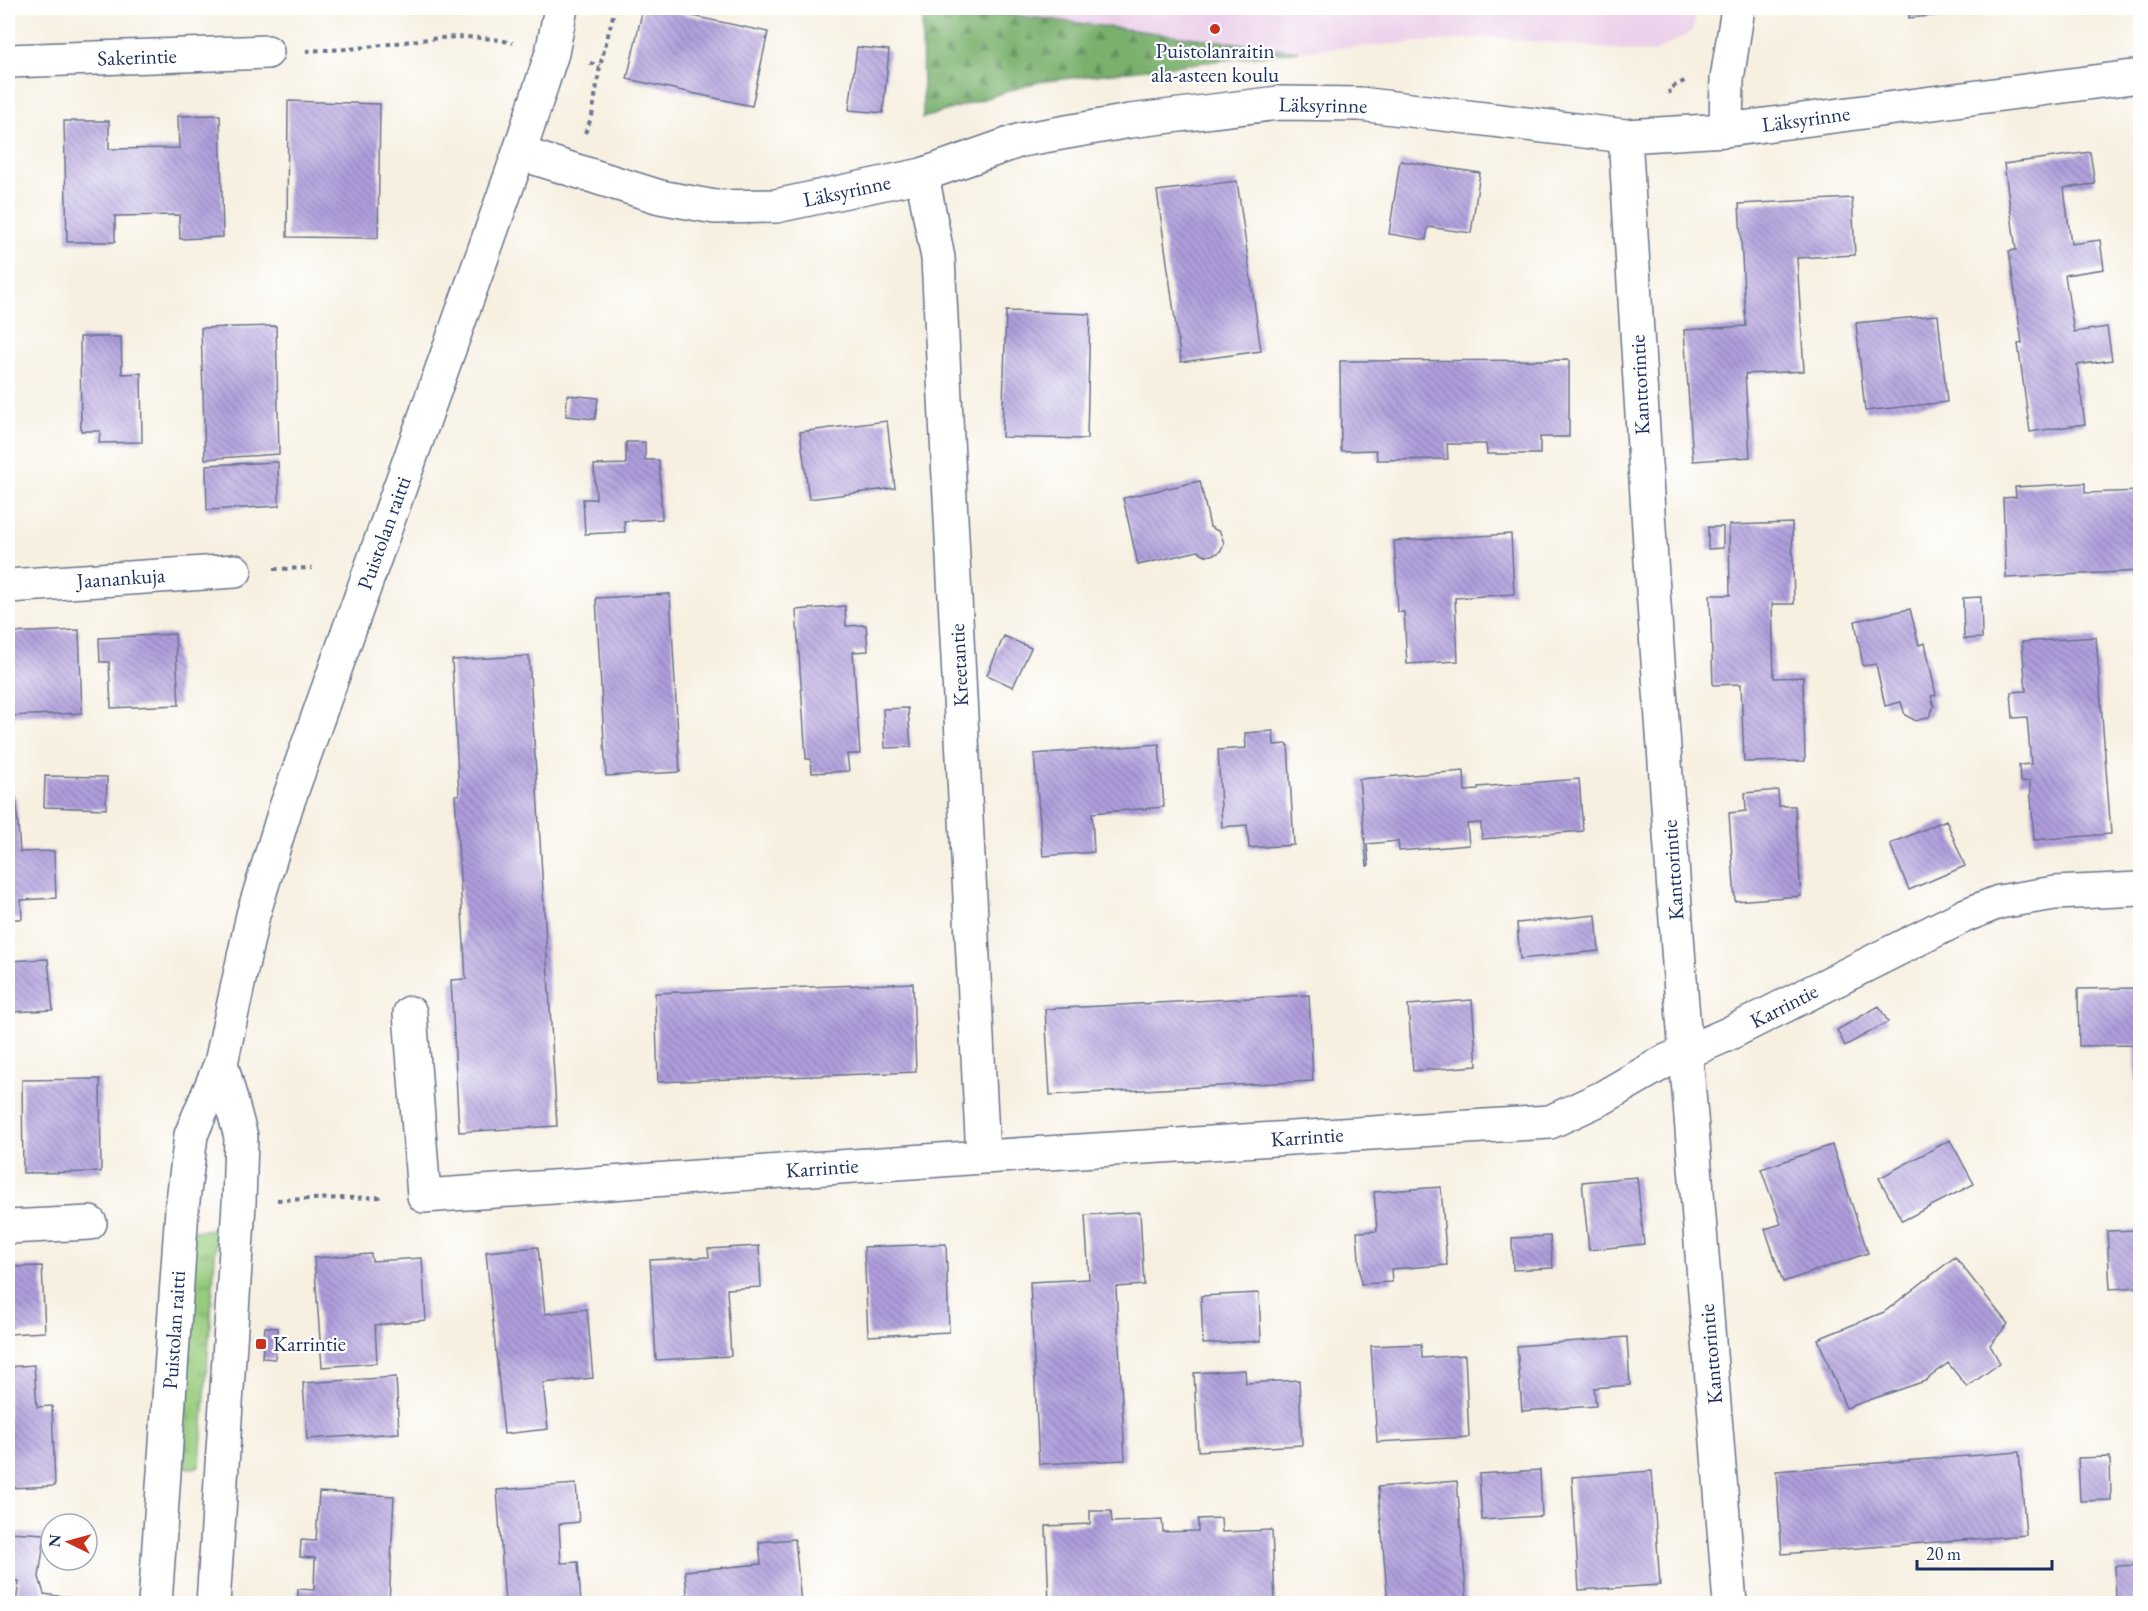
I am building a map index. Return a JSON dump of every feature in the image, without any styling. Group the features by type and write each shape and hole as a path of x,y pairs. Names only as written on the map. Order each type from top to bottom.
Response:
{"street":[{"name":"Puistolan raitti","path":"155,1604 182,1209 191,1135 221,1063 253,915 286,807 519,153 552,53 561,8"},
{"path":"1726,130 1727,79 1738,8"},
{"name":"Sakerintie","path":"8,62 267,52"},
{"name":"Läksyrinne","path":"519,153 660,196 716,207 776,206 922,175 1021,140 1130,121 1279,103 1360,104 1625,136 1726,130 2140,76"},
{"name":"Kanttorintie","path":"1625,136 1680,981 1730,1604"},
{"name":"Kreetantie","path":"922,175 938,258 983,1157"},
{"name":"Jaanankuja","path":"8,586 235,571"},
{"name":"Karrintie","path":"424,1196 983,1157 1550,1122 1602,1098 1664,1062 1726,1035 1966,915 1999,902 2055,893 2140,889"},
{"path":"410,1013 424,1196"},
{"name":"Puistolan raitti","path":"213,1604 241,1148 241,1137 221,1063"},
{"path":"8,1227 90,1223"}],"path":[{"path":"592,116 600,66 615,8"},
{"path":"267,52 346,49 476,36 504,40"},
{"path":"274,1200 424,1196"}],"shaded area":[{"path":"959,8 1697,8 1693,31 1653,53 1490,37 1299,51"}],"green space":[{"path":"922,8 959,8 1299,51 1037,82 923,118"},
{"path":"217,1229 200,1464 198,1467 189,1468 184,1466 192,1231"}],"building":[{"path":"643,8 655,8 768,32 752,106 627,79"},
{"path":"1909,8 1976,8 1976,12 1909,18"},
{"path":"857,47 889,50 883,113 849,110"},
{"path":"288,101 380,104 378,238 287,237"},
{"path":"220,115 223,237 180,239 179,215 115,216 115,242 67,242 64,121 109,121 109,149 179,148 178,116"},
{"path":"2090,152 2095,184 2064,188 2071,244 2100,240 2104,269 2065,275 2074,332 2107,327 2112,360 2077,365 2085,424 2030,432 2018,344 2022,343 2009,251 2016,250 2004,164"},
{"path":"1400,161 1480,173 1471,233 1428,227 1426,240 1389,234"},
{"path":"1237,181 1261,351 1181,362 1157,191"},
{"path":"1852,198 1855,255 1797,258 1804,371 1745,374 1750,457 1693,461 1684,330 1746,326 1739,204"},
{"path":"1006,311 1090,314 1087,439 1002,437"},
{"path":"1938,315 1947,402 1865,411 1856,323"},
{"path":"276,326 279,454 205,459 201,328"},
{"path":"80,337 121,337 122,374 141,373 142,442 99,443 100,431 81,431"},
{"path":"1569,360 1569,437 1540,437 1540,454 1487,454 1486,444 1447,444 1448,459 1377,460 1376,450 1341,451 1340,361"},
{"path":"567,395 598,398 595,419 566,416"},
{"path":"887,421 895,488 809,499 800,432"},
{"path":"626,442 645,442 645,460 659,460 662,519 624,521 625,532 585,534 583,499 596,499 594,465 626,464"},
{"path":"278,462 279,506 207,510 206,465"},
{"path":"1200,481 1210,527 1220,532 1224,543 1221,550 1207,556 1198,551 1138,565 1123,498"},
{"path":"2085,483 2085,493 2140,491 2140,571 2006,578 2003,498 2016,497 2015,487"},
{"path":"1792,523 1794,604 1772,604 1774,678 1803,677 1805,761 1744,762 1741,684 1713,685 1710,595 1730,595 1729,525"},
{"path":"1708,527 1723,527 1723,548 1708,549"},
{"path":"1511,534 1514,594 1455,598 1458,661 1407,664 1404,612 1398,612 1394,541"},
{"path":"670,594 680,772 606,776 596,598"},
{"path":"1981,597 1982,638 1964,639 1963,598"},
{"path":"845,606 846,626 866,625 868,651 853,652 860,754 847,754 849,771 812,773 811,759 806,759 796,610"},
{"path":"1910,609 1919,645 1925,643 1936,695 1931,696 1934,706 1929,717 1916,721 1905,715 1901,702 1885,706 1876,664 1863,666 1855,621"},
{"path":"79,630 82,713 8,716 8,633"},
{"path":"175,634 179,705 111,708 109,662 100,662 99,638"},
{"path":"1004,636 1031,648 1013,687 987,675"},
{"path":"2096,637 2111,834 2034,840 2030,781 2020,782 2019,765 2031,764 2027,717 2013,718 2011,692 2026,691 2022,642"},
{"path":"529,656 557,1126 459,1132 451,980 466,979 455,795 459,795 452,660"},
{"path":"908,708 911,747 885,748 883,709"},
{"path":"1273,731 1274,745 1288,744 1294,845 1249,848 1247,825 1222,827 1218,750 1246,748 1245,733"},
{"path":"1159,744 1164,807 1092,813 1094,852 1043,856 1034,754"},
{"path":"1464,771 1465,791 1478,790 1478,787 1579,779 1583,831 1482,839 1481,823 1467,824 1469,845 1399,851 1398,841 1367,844 1369,865 1367,866 1359,779"},
{"path":"45,776 107,777 106,809 44,807"},
{"path":"1778,790 1779,806 1795,806 1801,896 1735,901 1729,813 1746,811 1745,793"},
{"path":"16,797 20,852 54,851 56,898 21,900 22,919 8,919 8,798"},
{"path":"1946,820 1965,866 1909,890 1890,844"},
{"path":"1596,915 1599,951 1520,959 1517,923"},
{"path":"48,959 53,1010 10,1012 8,961"},
{"path":"913,983 916,1072 658,1082 655,993"},
{"path":"2137,988 2137,1016 2140,1016 2140,1082 2136,1082 2135,1045 2079,1046 2078,989"},
{"path":"1309,995 1313,1081 1050,1095 1045,1009"},
{"path":"1472,1000 1477,1066 1413,1071 1408,1005"},
{"path":"1879,1006 1888,1022 1845,1046 1837,1030"},
{"path":"100,1079 101,1172 23,1173 22,1080"},
{"path":"1950,1140 1974,1184 1902,1221 1879,1178"},
{"path":"1832,1145 1868,1253 1783,1282 1765,1229 1781,1224 1761,1169"},
{"path":"1637,1177 1644,1244 1589,1250 1582,1182"},
{"path":"1441,1187 1447,1265 1391,1269 1392,1282 1361,1284 1357,1232 1377,1231 1374,1192"},
{"path":"1140,1212 1144,1285 1116,1287 1125,1460 1039,1464 1030,1282 1089,1279 1085,1215"},
{"path":"2140,1230 2140,1287 2110,1289 2107,1231"},
{"path":"1550,1236 1553,1268 1513,1270 1512,1238"},
{"path":"946,1244 949,1332 868,1336 864,1247"},
{"path":"759,1246 761,1287 727,1289 731,1356 656,1360 650,1260 709,1257 708,1249"},
{"path":"538,1247 545,1314 587,1309 593,1378 543,1383 548,1429 504,1434 486,1252"},
{"path":"371,1254 372,1261 422,1258 426,1320 375,1325 377,1363 322,1367 314,1258"},
{"path":"1955,1257 2008,1324 1990,1345 2000,1363 1967,1387 1948,1363 1925,1381 1846,1408 1818,1339 1884,1312"},
{"path":"42,1266 45,1332 8,1334 8,1267"},
{"path":"1259,1293 1261,1341 1203,1344 1201,1296"},
{"path":"265,1327 278,1328 275,1359 262,1358"},
{"path":"1627,1337 1630,1385 1594,1388 1596,1406 1522,1411 1517,1346"},
{"path":"1421,1344 1422,1358 1465,1355 1469,1437 1377,1442 1371,1346"},
{"path":"34,1365 37,1407 52,1406 55,1486 8,1488 8,1367"},
{"path":"1245,1370 1246,1383 1299,1380 1302,1445 1198,1451 1194,1373"},
{"path":"396,1377 399,1433 307,1439 303,1383"},
{"path":"2019,1452 2026,1535 1782,1554 1776,1471"},
{"path":"2110,1457 2111,1500 2080,1501 2078,1458"},
{"path":"1540,1470 1542,1516 1482,1520 1479,1474"},
{"path":"1652,1471 1660,1585 1579,1590 1572,1477"},
{"path":"1457,1481 1467,1604 1388,1604 1378,1487"},
{"path":"576,1484 579,1522 559,1524 561,1563 578,1562 581,1604 505,1604 497,1490"},
{"path":"319,1492 394,1496 389,1604 298,1604 298,1589 314,1590 315,1558 300,1557 301,1540 316,1541"},
{"path":"1090,1511 1111,1511 1112,1522 1162,1520 1163,1532 1198,1531 1198,1519 1221,1518 1222,1532 1272,1530 1275,1604 1049,1604 1046,1526 1090,1524"},
{"path":"8,1532 39,1534 39,1577 44,1594 78,1599 77,1604 16,1604 19,1581 8,1580"},
{"path":"795,1539 801,1604 688,1604 685,1571 761,1564 759,1542"},
{"path":"2140,1565 2140,1604 2116,1604 2115,1566"},
{"path":"2020,1598 2020,1604 1954,1604 1954,1602"}],"place":[{"name":"Puistolanraitin ala-asteen koulu","path":"1215,29"},
{"name":"Karrintie","path":"261,1344"}]}
